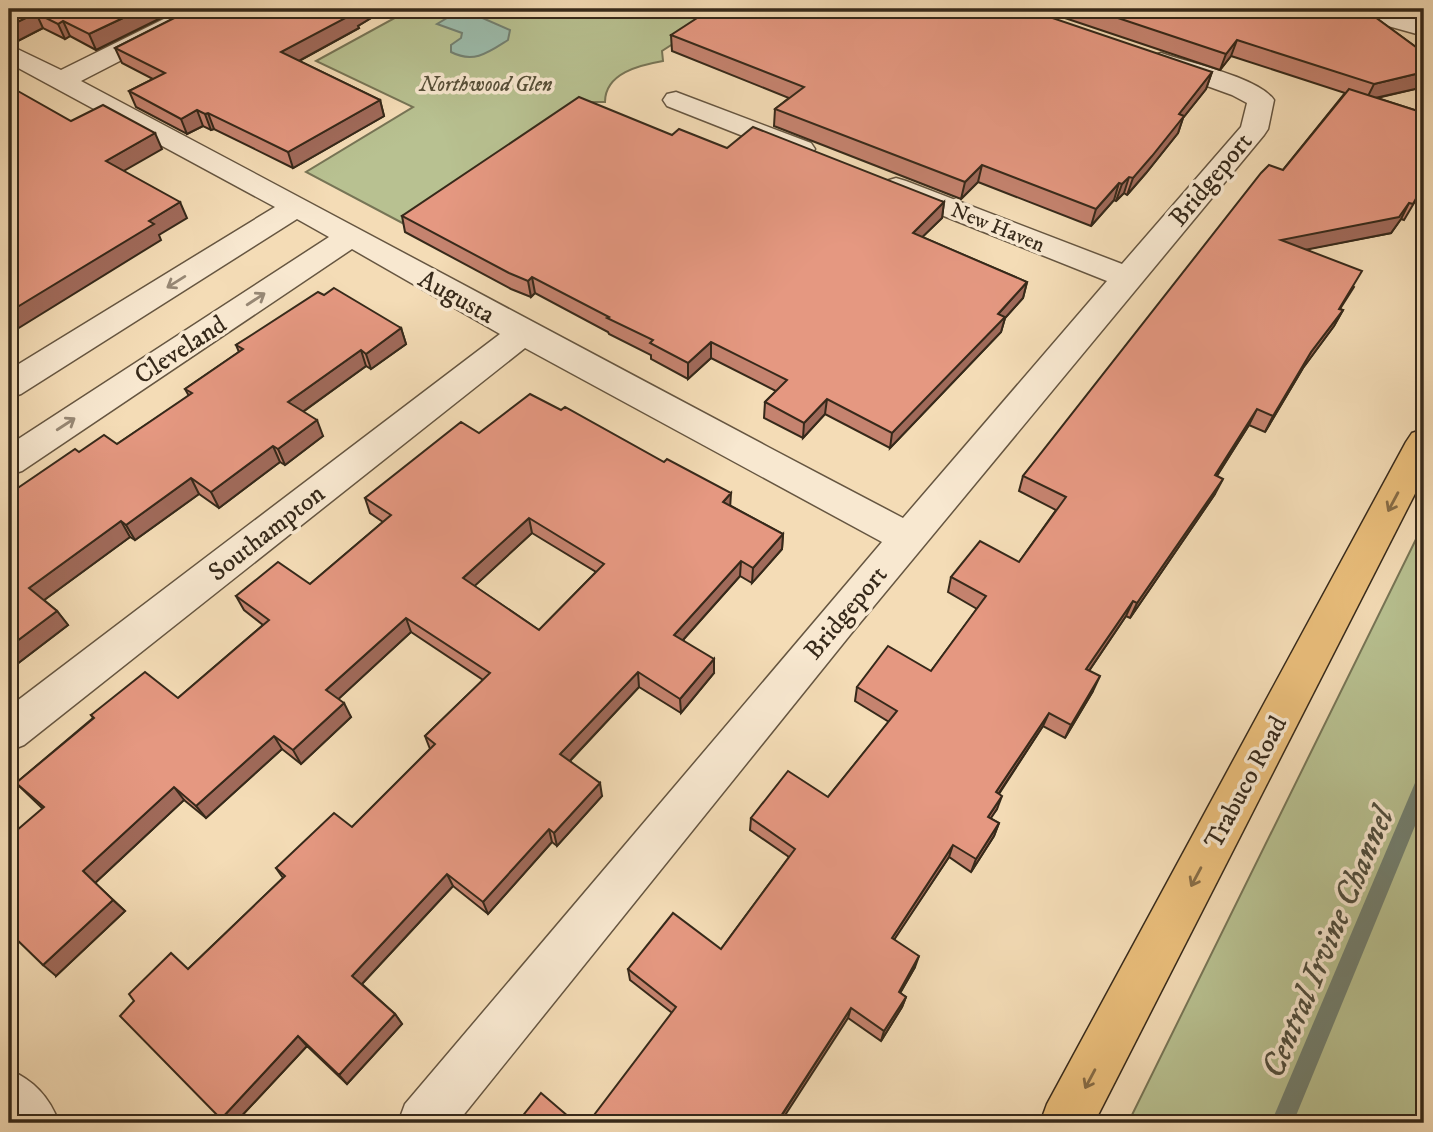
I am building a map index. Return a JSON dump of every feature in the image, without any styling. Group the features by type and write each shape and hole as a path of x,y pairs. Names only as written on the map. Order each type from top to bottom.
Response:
{"main road":[{"name":"Trabuco Road","path":"1066,1123 1424,442"}],"street":[{"path":"62,80 202,9"},
{"path":"1354,9 1424,29"},
{"name":"Augusta","path":"9,53 351,236 523,333 906,537"},
{"name":"Bridgeport","path":"424,1123 906,537 1125,277 1254,129 1261,100 1241,89 1144,55"},
{"path":"676,100 827,159"},
{"name":"New Haven","path":"871,176 1125,277"},
{"path":"9,386 296,207"},
{"name":"Cleveland","path":"9,461 351,236"},
{"name":"Southampton","path":"9,732 523,333"},
{"path":"9,1096 33,1123"}],"green space":[{"name":"Northwood Glen","path":"411,9 727,9 662,51 663,61 635,68 617,77 607,92 605,102 592,102 408,226 306,172 413,107 316,61"},
{"path":"1424,523 1424,1123 1128,1123"}],"shaded area":[{"path":"462,9 510,30 508,40 474,57 451,52 451,45 461,38 462,33 437,24"}],"building":[{"path":"9,9 142,9 89,34 63,21 58,24 36,13 9,26"},
{"path":"192,9 357,9 352,12 355,13 281,52 380,100 288,152 208,113 197,110 181,119 129,91 165,73 115,48"},
{"path":"711,9 1026,9 1212,72 1179,114 1184,116 1152,156 1133,178 1129,177 1122,184 1119,183 1096,209 982,165 965,182 775,109 804,87 671,35"},
{"path":"1091,9 1364,9 1424,53 1424,72 1374,84 1237,40 1226,54"},
{"path":"9,86 71,121 103,105 155,133 106,161 180,202 149,221 154,224 9,312"},
{"path":"1349,89 1424,113 1424,184 1413,204 1409,203 1399,217 1281,240 1362,271 1339,309 1343,310 1311,352 1273,416 1257,409 1215,475 1223,479 1137,603 1133,601 1086,669 1100,676 1071,725 1049,713 996,792 1002,796 988,817 999,823 976,859 953,845 892,938 919,956 899,992 906,997 884,1031 851,1008 777,1122 779,1123 588,1123 676,1007 628,969 673,913 721,949 795,849 751,818 788,771 828,797 897,711 857,687 888,646 931,671 986,596 951,577 980,541 1019,562 1066,497 1023,476 1261,173 1269,165 1283,170"},
{"path":"579,97 672,135 679,129 727,148 753,127 944,202 913,233 1027,282 998,314 1005,317 892,433 827,399 804,423 765,402 787,380 711,342 688,363 650,343 653,340 532,277 528,281 509,273 402,216"},
{"path":"334,288 401,328 366,354 361,350 288,402 317,420 278,449 273,446 211,492 191,478 126,525 121,521 29,588 57,611 9,647 9,494 75,449 79,452 104,435 117,444 192,393 185,389 243,349 236,345 318,292 324,295"},
{"path":"530,394 561,410 565,407 664,462 667,459 731,493 723,502 783,534 753,568 741,561 674,635 714,659 680,699 638,672 560,754 600,783 554,833 549,829 483,902 447,874 352,976 395,1014 339,1075 298,1036 221,1119 120,1016 134,1001 129,994 171,953 188,969 285,876 276,868 334,813 352,827 435,744 425,736 490,673 406,618 326,690 344,703 293,750 274,736 196,806 174,787 83,871 113,900 43,965 9,932 9,837 44,807 16,783 94,718 91,715 145,672 178,698 269,620 236,596 278,562 310,584 391,515 365,498 461,422 479,433","holes":["529,518 604,564 539,630 463,578"]},
{"path":"541,1093 576,1123 517,1123"}],"waterway":[{"name":"Central Irvine Channel","path":"1282,1123 1424,783"}]}
